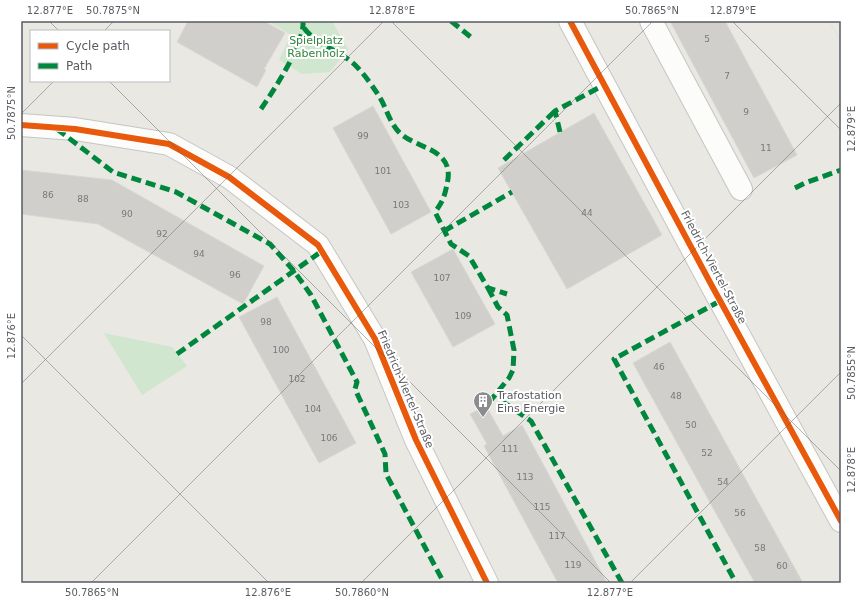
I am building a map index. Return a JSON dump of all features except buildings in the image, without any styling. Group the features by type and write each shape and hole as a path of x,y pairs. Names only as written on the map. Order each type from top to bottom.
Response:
{"street":[{"name":"Friedrich-Viertel-Straße","path":"570,21 712,286 841,521"},
{"path":"651,21 741,190"},
{"name":"Friedrich-Viertel-Straße","path":"21,125 75,129 169,144 229,177 318,245 374,339 416,440 487,583"}],"green space":[{"name":"Spielplatz Rabenholz","path":"268,21 332,21 348,49 330,72 302,74 279,60 291,35"},
{"path":"104,333 172,347 187,366 142,395"}],"tram line":[{"path":"829,21 841,41"}],"marked path":[{"path":"261,109 281,79 294,54 299,41 303,21"},
{"path":"451,21 472,38"},
{"path":"304,28 316,40 344,56 360,70 379,96 392,123 398,131 413,142 438,154 444,161 448,168 448,179 444,197 435,212 451,244 469,256 488,288 507,294"},
{"path":"560,132 555,111 604,85"},
{"path":"504,160 555,111"},
{"path":"57,129 113,172 176,192 270,244 294,271 311,295 357,382 355,389 385,454 386,474 444,583"},
{"path":"795,188 841,170"},
{"path":"444,231 512,192"},
{"path":"177,354 322,251"},
{"path":"488,288 498,307 507,315 514,350 513,370 509,378 491,400"},
{"path":"720,301 614,359 736,583"},
{"path":"503,402 531,421 622,583"}],"cycle path":[{"path":"570,21 712,286 841,521"},
{"path":"21,125 75,129 169,144 229,177 318,245 375,339 416,440 487,583"}],"place":[{"name":"Trafostation Eins Energie","path":"483,418"}]}
